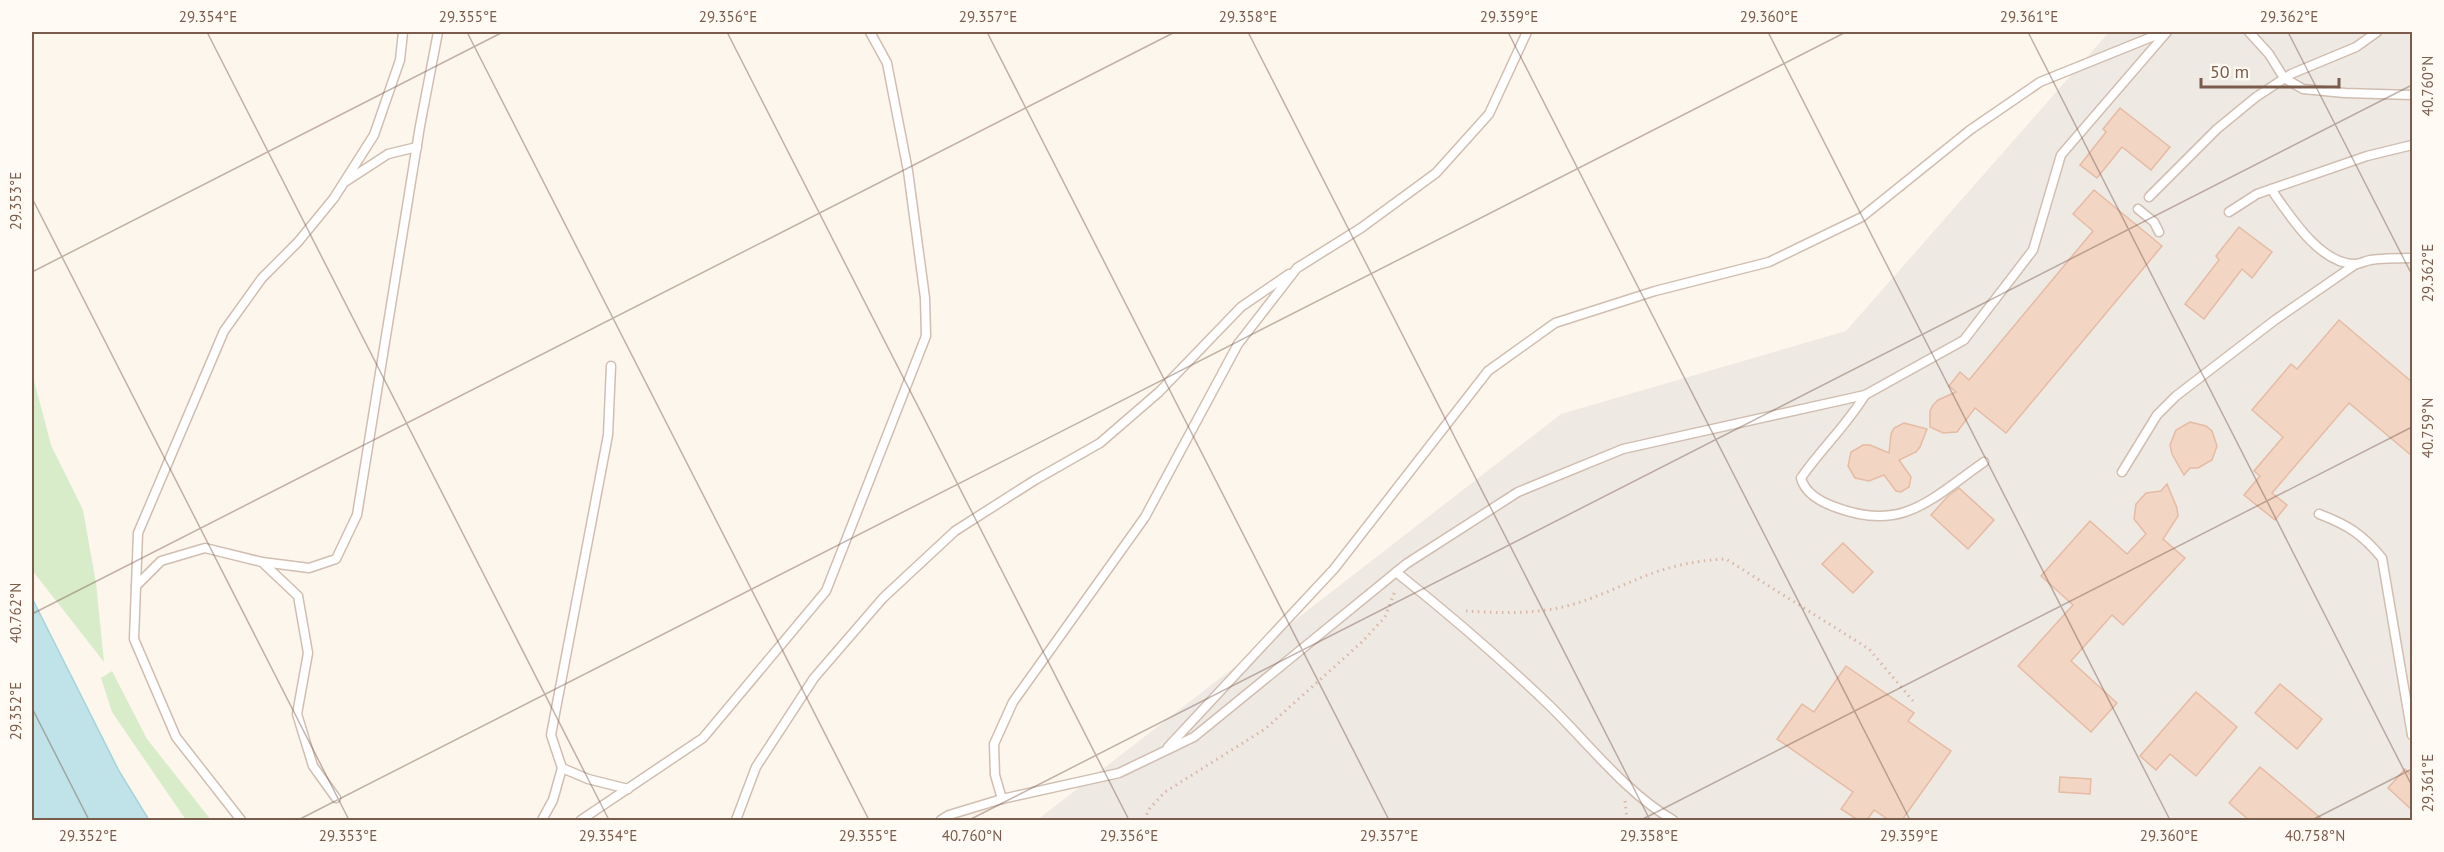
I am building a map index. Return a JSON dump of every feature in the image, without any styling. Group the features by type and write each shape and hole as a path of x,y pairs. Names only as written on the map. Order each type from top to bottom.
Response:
{"lane":[{"path":"241,820 176,737 134,639 138,533 224,331 262,278 298,242 342,184 374,135 400,60 404,32"},
{"path":"136,586 161,561 205,548 262,562 309,568 336,559 357,515 438,32"},
{"path":"581,820 703,738 826,591 926,336 925,298 908,171 887,63 870,32"},
{"path":"736,820 756,766 814,678 884,598 956,531 1035,480 1100,443 1159,392 1241,307 1361,228 1436,173 1489,114 1527,32"},
{"path":"941,820 949,815 1002,799 1119,773 1194,737 1396,572 1518,492 1623,449 1864,395 1964,340 2033,249 2061,155 2165,32"},
{"path":"1163,752 1334,569 1488,371 1555,323 1655,291 1769,262 1862,218 1970,130 2040,82 2165,32"},
{"path":"2249,32 2269,54 2284,78 2303,88 2345,93 2412,95"},
{"path":"2149,197 2217,129 2256,97 2284,78 2356,47 2377,32"},
{"path":"2229,212 2257,194 2367,156 2412,145"},
{"path":"342,184 388,154 417,147"},
{"path":"2271,189 2292,220 2318,249 2356,264"},
{"path":"2138,209 2154,222 2159,232"},
{"path":"2122,472 2157,415 2176,396 2275,320 2356,264 2368,260 2412,258"},
{"path":"1002,799 995,775 994,744 1013,702 1145,517 1238,344 1297,268"},
{"path":"542,820 553,800 562,768 551,735 608,435 611,366"},
{"path":"1864,395 1853,415 1817,454 1801,478 1803,485 1811,494 1827,504 1857,515 1896,517 1926,503 1984,462"},
{"path":"2319,514 2345,524 2366,539 2382,558 2412,735"},
{"path":"262,562 298,596 308,653 297,714 313,766 336,798"},
{"path":"1396,572 1467,628 1651,808 1673,820"},
{"path":"562,768 588,779 628,789"}],"path":[{"path":"1443,610 1491,612 1558,608 1606,593 1647,575 1699,560 1726,559 1869,649 1913,701"},
{"path":"1144,820 1150,808 1165,792 1266,729 1310,686 1362,642 1385,617 1395,597 1396,572"}],"shaded area":[{"path":"2109,32 2412,32 2412,820 1037,820 1561,414 1846,331"}],"green space":[{"path":"32,373 51,445 83,510 96,583 104,662 32,570"},
{"path":"112,671 147,739 211,820 186,820 112,712 101,678"}],"water":[{"path":"32,598 119,771 149,820 32,820"}],"building":[{"path":"2120,108 2170,147 2151,170 2122,147 2097,178 2080,165 2106,132 2103,129"},
{"path":"2094,190 2162,246 2006,433 1975,408 1957,432 1943,433 1930,427 1930,411 1933,405 1938,400 1956,392 1949,386 1960,372 1969,380 2093,231 2073,214"},
{"path":"2239,227 2272,252 2252,278 2242,269 2204,319 2185,304 2219,260 2216,256"},
{"path":"2339,320 2412,382 2412,456 2349,403 2272,493 2287,505 2275,520 2244,495 2260,476 2254,471 2283,437 2252,410 2291,364 2297,369"},
{"path":"2190,422 2206,426 2212,431 2217,446 2212,460 2198,468 2190,468 2184,475 2172,454 2170,445 2176,430"},
{"path":"1904,423 1927,429 1916,452 1899,460 1911,477 1909,487 1901,492 1896,491 1884,475 1869,481 1855,478 1848,466 1851,452 1863,445 1870,445 1889,453 1894,428"},
{"path":"2167,484 2178,516 2163,539 2185,558 2123,625 2112,615 2071,661 2117,703 2091,732 2018,666 2073,605 2041,576 2090,521 2127,554 2146,534 2134,519 2136,504 2146,493 2161,491"},
{"path":"1959,488 1994,520 1968,549 1931,515 1949,495"},
{"path":"1843,543 1873,572 1853,593 1822,564"},
{"path":"1846,666 1914,713 1908,721 1951,751 1902,820 1889,820 1874,810 1867,820 1858,820 1841,809 1853,792 1777,739 1802,704 1814,712"},
{"path":"2280,684 2322,719 2297,749 2255,713"},
{"path":"2196,692 2237,727 2196,776 2170,754 2156,770 2140,756"},
{"path":"2260,767 2323,820 2249,820 2229,803"},
{"path":"2405,769 2412,776 2412,810 2388,788"},
{"path":"2060,777 2091,779 2090,794 2059,792"}]}
